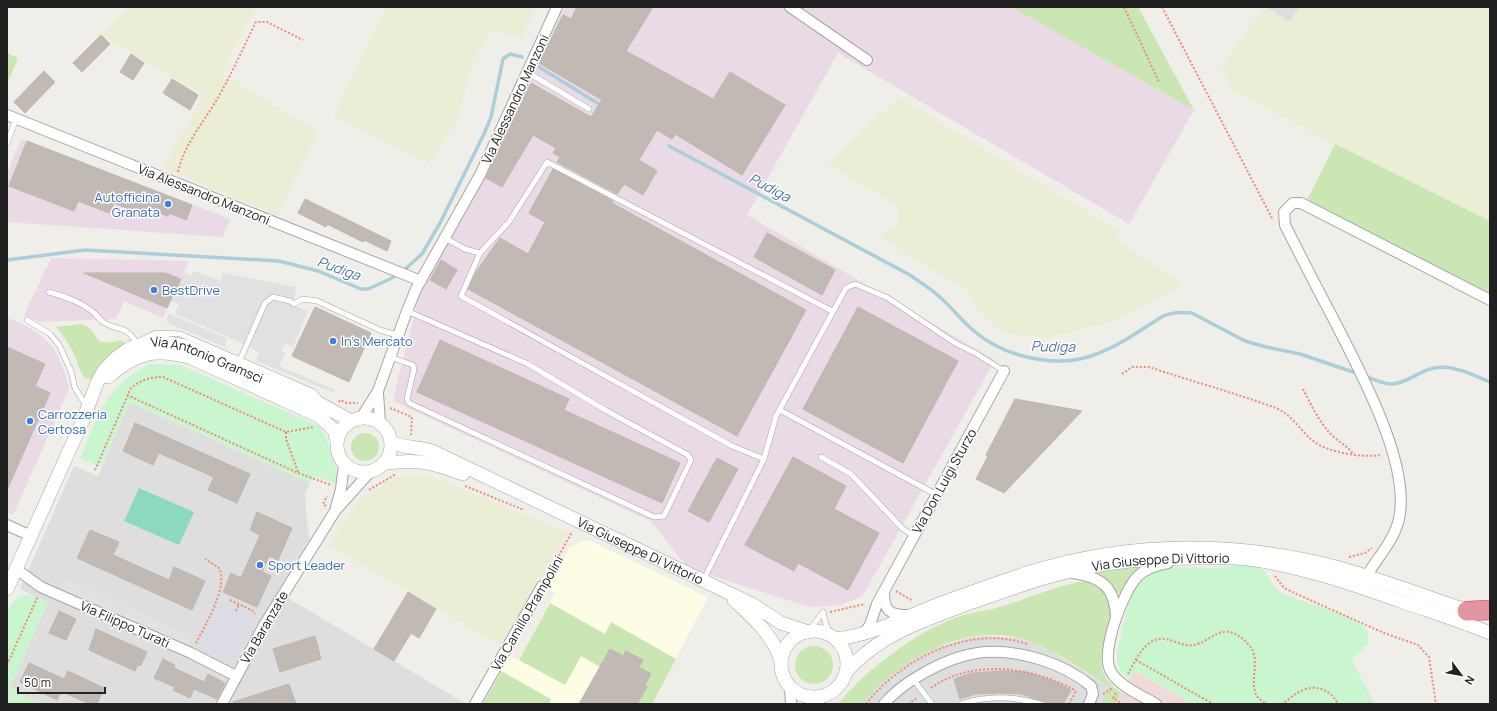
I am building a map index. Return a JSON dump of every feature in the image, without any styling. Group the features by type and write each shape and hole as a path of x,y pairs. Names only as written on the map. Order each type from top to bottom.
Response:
{"highway":[{"path":"1467,610 1490,610"}],"street":[{"name":"Via Alessandro Manzoni","path":"12,117 421,281 501,130 526,72 557,7"},
{"path":"790,7 867,60"},
{"path":"1366,577 1396,529 1401,502 1400,485 1381,418 1368,387 1285,225 1284,212 1293,203 1307,205 1490,300"},
{"path":"356,420 374,420 380,423 389,435 391,442 389,457 385,463 370,472 360,472 351,469 344,464 337,449 339,433 356,420 378,391 407,311 421,281"},
{"name":"Via Antonio Gramsci","path":"88,408 97,383 104,370 117,357 138,345 158,341 185,346 356,420"},
{"name":"Via Antonio Gramsci","path":"7,589 88,408 99,387 120,367 134,358 150,352 172,353 189,357 319,416 334,430 337,441"},
{"name":"Via Don Luigi Sturzo","path":"861,635 870,625 877,604 1004,371"},
{"path":"378,391 380,423"},
{"name":"Via Giuseppe Di Vittorio","path":"391,442 400,446 421,448 432,451 552,510 575,527 752,604 781,623 808,632"},
{"name":"Via Giuseppe Di Vittorio","path":"385,463 410,460 426,461 453,470 552,510"},
{"name":"Via Baranzate","path":"335,511 341,489 344,464"},
{"name":"Via Baranzate","path":"222,704 236,676 280,599 335,511 370,472"},
{"path":"7,525 31,536"},
{"name":"Via Giuseppe Di Vittorio","path":"833,637 861,635 1007,580 1062,563 1091,556 1146,549 1203,547 1243,550 1304,560 1366,577 1490,618"},
{"path":"1156,704 1122,683 1111,670 1107,659 1108,646 1116,620 1132,584 1142,573 1150,568 1168,563 1217,563 1229,558"},
{"name":"Via Giuseppe Di Vittorio","path":"846,672 872,646 902,630 1004,591 1065,572 1093,566 1144,559 1229,558 1247,559 1275,564 1357,586 1490,632"},
{"name":"Via Filippo Turati","path":"16,569 41,587 191,653 236,676"},
{"path":"1065,572 1089,575 1105,584 1114,599 1116,620"},
{"name":"Via Camillo Prampolini","path":"475,704 542,586"},
{"path":"884,591 885,605 888,610 897,615 912,615"},
{"name":"Via Giuseppe Di Vittorio","path":"727,594 768,636 775,645 781,661"},
{"path":"808,632 819,632 833,637 844,651 847,665 846,672 844,679 835,690 819,700 801,695 790,687 782,675 781,661 785,648 795,637 808,632"},
{"path":"884,704 913,679 939,664 953,659 985,652 1014,654 1040,660 1065,669 1083,680 1092,688 1093,694 1090,702"},
{"path":"790,687 791,704"}],"lane":[{"path":"526,72 589,109"},
{"path":"7,143 12,117"},
{"path":"764,459 732,446 461,296 480,253 509,222 547,162 832,312"},
{"path":"445,238 464,249 480,253"},
{"path":"703,582 764,459 780,410 846,288 855,284 888,298 956,343 1004,371"},
{"path":"49,292 72,298 92,311 103,322 125,329 133,336 138,345 147,336 156,333 180,334 314,392 322,404"},
{"path":"240,360 265,303 268,299 273,297 290,300 294,304 304,300 317,301 380,330 398,335"},
{"path":"390,357 413,365 414,369 407,399 409,403 654,517 664,516 690,460 688,455 605,410 528,364 407,311"},
{"path":"27,320 50,334 59,345 71,371 75,388 88,408"},
{"path":"780,410 937,495"},
{"path":"821,457 851,474 903,529 914,536"},
{"path":"808,632 823,609"},
{"path":"823,609 826,625 833,637"},
{"path":"913,679 932,704"},
{"path":"960,704 977,699 1000,697 1020,698 1040,704"}],"path":[{"path":"1124,7 1160,82"},
{"path":"1162,7 1274,222"},
{"path":"176,183 180,163 194,134 220,95 256,22 267,22 303,40"},
{"path":"1122,374 1132,367 1149,367 1278,409 1320,446 1354,455 1377,456"},
{"path":"95,470 131,388 137,383 152,377 163,377 286,432 319,426"},
{"path":"1303,389 1320,422 1335,438 1347,446 1354,455"},
{"path":"127,395 298,473 332,485 323,504"},
{"path":"286,432 286,440 298,473"},
{"path":"367,491 397,474"},
{"path":"462,485 526,511"},
{"path":"566,529 575,527"},
{"name":"Via Camillo Prampolini","path":"542,586 575,527"},
{"path":"191,653 216,601 223,578 219,568 205,560"},
{"path":"1275,564 1274,574 1284,588 1384,633 1410,641 1424,650 1432,668 1436,704"},
{"path":"7,665 41,587"},
{"path":"230,600 255,614"},
{"path":"823,609 857,607 868,602"},
{"path":"236,611 239,604"},
{"path":"1122,704 1113,698 1144,647 1152,641 1166,639 1186,645 1195,645 1220,632 1231,632 1242,638 1251,647 1255,658 1253,684 1255,694 1263,702 1268,704"},
{"path":"1136,660 1213,704"},
{"path":"908,704 952,677 971,672 1001,670 1025,671 1054,680 1076,691"},
{"path":"1069,704 1083,680"},
{"path":"1090,702 1122,683"},
{"path":"1282,704 1306,688 1318,687 1328,692 1338,704"}],"shaded area":[{"path":"129,7 256,7 221,73 318,132 277,215 163,168 204,95 101,35"},
{"path":"386,7 535,7 522,38 491,29 473,60 458,119 429,163 334,116"},
{"path":"565,7 1011,7 1194,110 1129,224 838,53 747,215 995,360 862,597 840,605 809,607 688,568 652,522 393,401 419,296"},
{"path":"1264,7 1289,22 1300,7 1490,7 1490,221 1335,144 1232,90 1222,66"},
{"path":"1266,7 1300,7 1289,22"},
{"path":"898,97 1120,232 1116,240 1184,285 1115,321 1047,338 1006,334 978,310 967,291 879,236 898,224 898,206 828,164"},
{"path":"21,139 230,219 223,237 7,222 7,174"},
{"path":"51,258 189,261 163,318 124,301 116,319 40,322 24,315"},
{"path":"194,271 221,281 223,273 296,287 293,305 308,311 293,347 285,343 281,351 285,353 279,366 335,390 334,393 256,361 259,352 175,314 179,304 171,301 184,272 191,276"},
{"path":"168,313 226,338 225,347 167,323"},
{"path":"7,318 21,323 38,333 54,348 65,373 69,389 13,515 7,512"},
{"path":"129,402 310,483 305,493 307,523 310,539 278,592 466,704 42,704 9,688 48,603 20,589 74,466 98,476"},
{"path":"408,474 425,474 569,533 501,644 498,644 329,545 359,500 393,479"},
{"path":"586,540 708,597 652,704 484,704 509,655 519,660 555,592 547,587 570,547"},
{"path":"65,578 192,637 188,646 60,588"},
{"path":"218,603 252,619 230,661 199,647"},
{"path":"984,636 1017,638 1033,643 1054,653 1110,687 1100,704 863,704 873,691 889,676 902,666 932,649 968,638"},
{"path":"1134,670 1192,704 1115,704"}],"green space":[{"path":"1011,7 1138,7 1194,110"},
{"path":"7,53 18,58 7,84"},
{"path":"1335,144 1490,221 1490,295 1307,200"},
{"path":"82,324 88,327 100,341 111,342 121,340 126,345 94,377 90,379 86,379 83,376 70,346 56,327"},
{"path":"149,364 180,365 319,426 326,438 332,454 337,478 336,484 314,476 310,483 130,402 101,467 80,458 98,416 112,393 134,373"},
{"path":"365,433 375,437 379,447 375,457 365,461 355,457 351,447 355,437"},
{"path":"139,488 194,512 179,545 124,521"},
{"path":"1242,563 1254,564 1260,567 1275,587 1284,594 1341,614 1361,624 1366,629 1368,633 1368,644 1353,658 1353,663 1375,704 1193,704 1135,670 1129,679 1124,675 1118,666 1117,650 1130,601 1136,588 1147,575 1165,568 1218,568"},
{"path":"1141,565 1121,595 1116,592 1108,580 1098,573 1098,571"},
{"path":"1078,582 1087,582 1096,585 1108,598 1110,618 1102,650 1101,661 1106,678 1110,684 1121,693 1115,704 1100,704 1110,687 1066,659 1031,642 1018,638 997,635 976,636 954,641 932,650 893,674 877,688 863,704 838,704 849,691 878,664 913,639 931,629 964,615 1010,604 1058,587"},
{"path":"23,595 30,595 48,603 9,688 42,704 7,704 7,612 13,602"},
{"path":"550,603 605,634 611,622 676,659 652,704 637,704 647,687 645,685 651,674 639,667 642,660 627,651 623,656 610,649 600,667 581,656 565,685 519,660"},
{"path":"814,646 824,649 830,655 833,665 830,675 824,681 814,684 804,681 798,675 795,665 798,655 804,649"},
{"path":"501,671 551,699 549,704 483,704"}],"building":[{"path":"577,7 653,7 626,51 713,99 730,72 785,105 742,175 675,134 672,139 657,130 639,160 657,171 643,195 624,184 617,194 557,162 560,157 553,153 556,148 533,135 502,187 486,178 531,83 591,117 602,100 539,63 563,15 571,19"},
{"path":"101,35 110,44 82,72 73,63"},
{"path":"131,54 144,63 133,80 120,72"},
{"path":"44,71 55,82 25,113 14,102"},
{"path":"172,79 198,95 190,110 163,93"},
{"path":"27,141 192,205 186,220 169,213 168,216 150,210 147,216 114,203 109,213 78,201 74,211 9,186"},
{"path":"553,169 613,201 612,203 806,310 737,436 468,289 476,272 500,238 528,254 545,222 529,213"},
{"path":"305,199 391,241 387,251 364,240 363,242 327,224 326,227 298,213"},
{"path":"767,233 835,270 822,295 754,257"},
{"path":"441,260 457,270 446,289 430,280"},
{"path":"84,273 165,273 181,279 167,308"},
{"name":"In's Mercato","path":"315,307 371,333 349,382 292,356"},
{"path":"858,307 958,361 903,463 803,409"},
{"path":"440,340 569,399 564,410 680,463 662,503 417,392"},
{"path":"7,347 45,364 35,386 50,393 7,490"},
{"path":"1015,399 1082,411 1004,493 976,479 988,456 986,455"},
{"path":"135,423 250,474 237,503 208,490 214,477 159,453 153,465 123,451"},
{"path":"793,457 846,486 834,509 879,533 848,590 798,563 794,571 745,545"},
{"path":"717,458 738,469 709,522 688,511"},
{"path":"257,512 292,528 278,560 269,556 262,572 271,576 257,607 223,592 231,573 241,578 260,535 250,530"},
{"path":"90,530 119,542 113,555 169,580 174,567 205,581 192,610 77,558"},
{"path":"408,592 436,609 419,638 411,633 394,661 374,649"},
{"path":"59,611 76,619 66,640 49,633"},
{"path":"96,629 147,652 141,665 137,666 135,671 89,650"},
{"path":"315,636 321,659 280,672 273,649"},
{"path":"610,649 623,656 626,651 643,660 639,667 651,674 645,685 647,687 637,704 579,704"},
{"path":"163,659 175,665 174,668 204,682 208,674 225,683 217,699 194,689 190,698 173,690 175,687 154,678"},
{"path":"29,663 64,679 68,671 104,688 97,704 89,704 61,691 57,700 20,682"},
{"path":"1001,671 1025,672 1053,681 1071,690 1063,704 1051,704 1021,694 976,694 960,699 954,679 972,673"},
{"path":"289,684 296,704 233,704 233,702"}],"waterway":[{"name":"Pudiga","path":"7,260 85,250 279,261 318,271 361,289 368,289 403,271 422,254 440,223 484,134 491,117 503,59 510,54 522,57"},
{"name":"Pudiga","path":"539,67 599,104"},
{"name":"Pudiga","path":"669,146 910,275 938,296 974,331 1000,348 1015,354 1048,360 1064,361 1079,359 1094,355 1112,347 1163,316 1181,312 1192,313 1245,341 1300,354 1359,374"},
{"name":"Pudiga","path":"1365,376 1391,384 1404,381 1428,370 1443,367 1461,371 1490,382"}],"place":[{"name":"Autofficina Granata","path":"168,204"},
{"name":"BestDrive","path":"154,290"},
{"name":"In's Mercato","path":"333,341"},
{"name":"Carrozzeria Certosa","path":"30,421"},
{"name":"Sport Leader","path":"260,565"}]}
